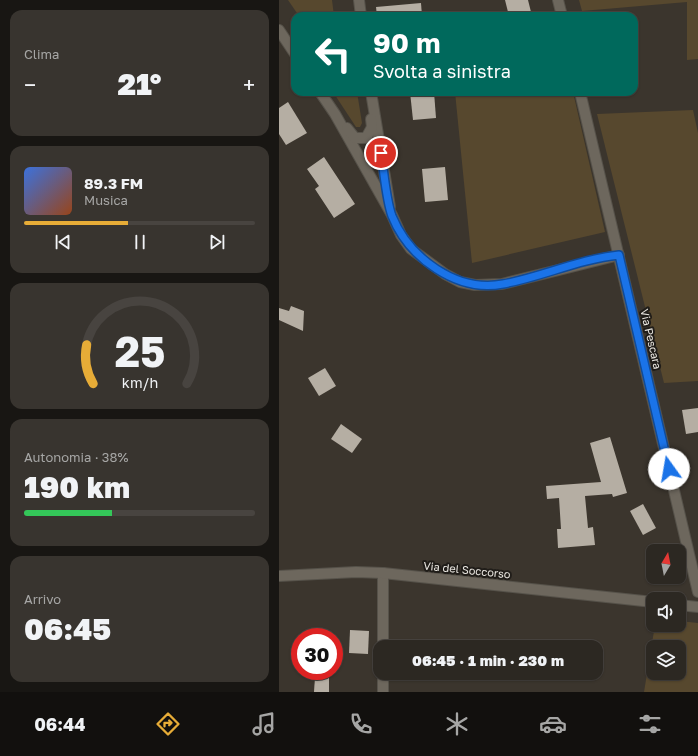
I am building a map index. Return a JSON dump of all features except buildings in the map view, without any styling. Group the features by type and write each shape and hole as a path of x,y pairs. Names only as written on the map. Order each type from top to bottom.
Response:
{"street":[{"path":"359,0 360,12"},
{"path":"558,0 561,12"},
{"path":"279,30 291,48"},
{"path":"323,96 335,114 392,215 401,235 411,249 445,274 460,282 475,285 502,284 619,255"},
{"path":"335,114 355,138 365,138 372,127 370,96"},
{"path":"371,96 392,215"},
{"name":"Via Pescara","path":"581,96 698,592"},
{"name":"Via del Soccorso","path":"279,576 349,572 383,573 646,601"},
{"path":"383,573 383,640"},
{"path":"686,606 698,607"},
{"path":"383,680 383,692"}],"shaded area":[{"path":"288,0 332,0 334,12 296,12"},
{"path":"579,0 698,0 698,59 687,60 687,2 582,11"},
{"path":"336,96 358,96 362,123 360,127 356,127"},
{"path":"455,96 574,96 605,232 472,263"},
{"path":"693,110 698,133 698,381 664,383 597,114"},
{"path":"686,622 698,623 698,692 644,692 646,680 686,680 686,640 653,640 654,632 686,632"}],"route":[{"path":"381,153 392,215 401,235 411,249 445,274 460,282 475,285 502,284 619,255 669,469"}]}
